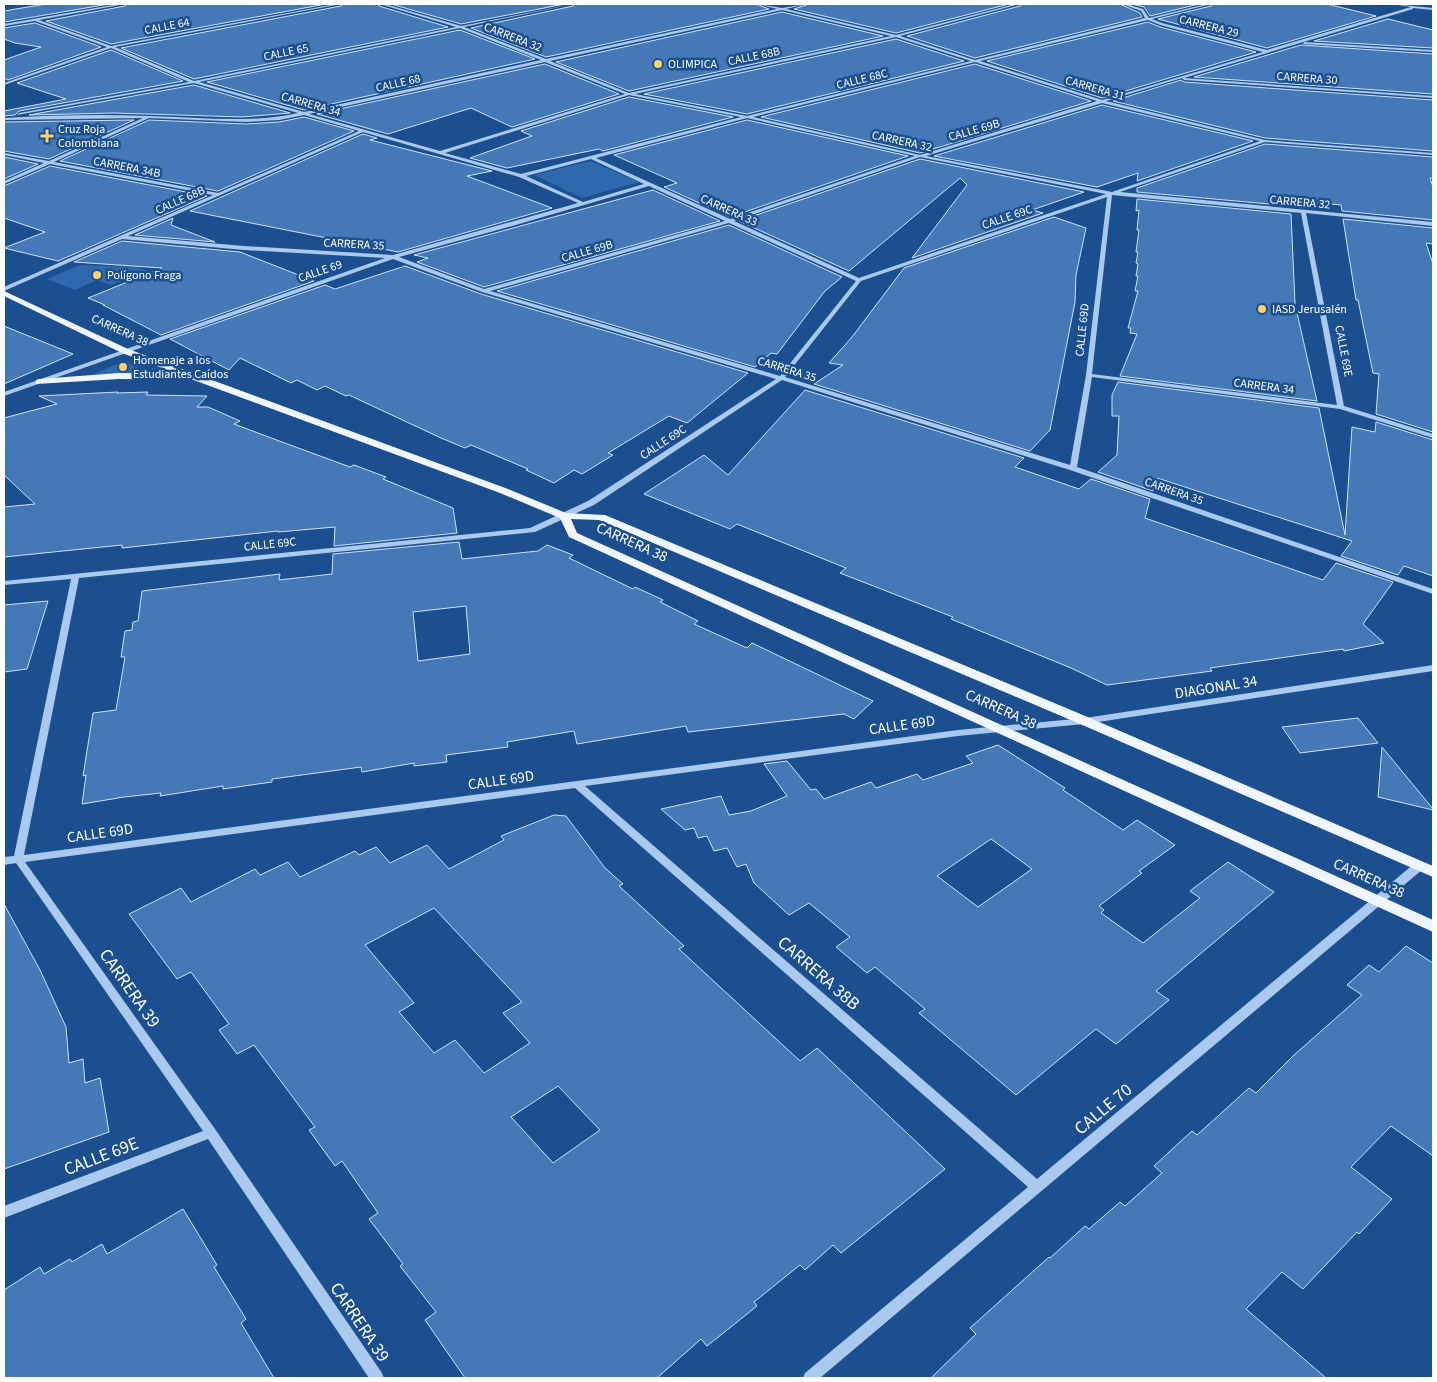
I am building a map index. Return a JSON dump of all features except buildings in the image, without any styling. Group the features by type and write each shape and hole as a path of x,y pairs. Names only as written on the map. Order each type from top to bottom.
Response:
{"main road":[{"name":"CARRERA 38","path":"4,292 126,351 194,377 504,491 564,516 601,517 1085,721 1433,872"},
{"path":"39,382 119,376 194,377"},
{"name":"CARRERA 38","path":"564,516 573,535 1433,926"}],"street":[{"path":"4,26 123,4"},
{"name":"CALLE 64","path":"4,84 111,47 339,4"},
{"name":"CARRERA 32","path":"382,4 458,26 629,94 747,117 920,156 1110,193 1433,224"},
{"name":"CALLE 65","path":"4,118 194,82 571,4"},
{"name":"CARRERA 31","path":"760,4 896,36 1104,102 1265,141 1433,154"},
{"name":"CALLE 68","path":"4,183 150,117 229,122 280,119 304,115 805,4"},
{"name":"CALLE 68B","path":"440,153 629,94 896,36 1018,4"},
{"name":"CARRERA 29","path":"1124,4 1142,10 1147,18 1161,24 1267,51"},
{"name":"CALLE 68C","path":"521,176 747,117 1208,4"},
{"path":"1395,4 1433,10"},
{"name":"CALLE 69B","path":"484,291 729,221 920,156 1412,8"},
{"name":"CARRERA 34","path":"36,20 111,47 194,82 521,176 582,203"},
{"path":"1298,42 1433,51"},
{"name":"CARRERA 30","path":"1179,78 1433,97"},
{"name":"CALLE 65","path":"4,118 72,116 150,117"},
{"name":"CALLE 68B","path":"4,289 364,130"},
{"name":"CALLE 69C","path":"4,582 532,530 590,503 781,378 858,280 1265,141"},
{"name":"CARRERA 34B","path":"4,154 217,194"},
{"name":"CARRERA 33","path":"592,158 858,280"},
{"name":"CALLE 69","path":"4,394 393,257 649,184"},
{"name":"CALLE 69D","path":"1073,468 1089,375 1110,193"},
{"name":"CALLE 69E","path":"1303,213 1341,407"},
{"name":"CARRERA 35","path":"121,237 244,248 393,257 484,291 781,378 1073,468 1433,592"},
{"name":"CARRERA 34","path":"1089,375 1341,407 1433,436"},
{"path":"18,859 76,575"},
{"name":"DIAGONAL 34","path":"1002,729 1085,721 1433,668"},
{"name":"CALLE 69D","path":"4,861 948,734 1002,729"},
{"name":"CARRERA 38B","path":"578,785 1038,1187"},
{"name":"CARRERA 39","path":"18,859 211,1133 377,1378"},
{"name":"CALLE 70","path":"810,1378 1419,866"},
{"name":"CALLE 69E","path":"4,1212 211,1133"}],"shaded area":[{"path":"590,161 639,182 582,198 534,175"},
{"name":"Polígono Fraga","path":"79,265 136,267 149,271 111,285 97,280 75,290 47,279"},
{"path":"124,361 152,373 92,375"}],"place":[{"name":"OLIMPICA","path":"658,64"},
{"name":"Cruz Roja Colombiana","path":"47,136"},
{"name":"Polígono Fraga","path":"97,275"},
{"name":"IASD Jerusalén","path":"1262,309"},
{"name":"Homenaje a los Estudiantes Caídos","path":"123,367"}]}
